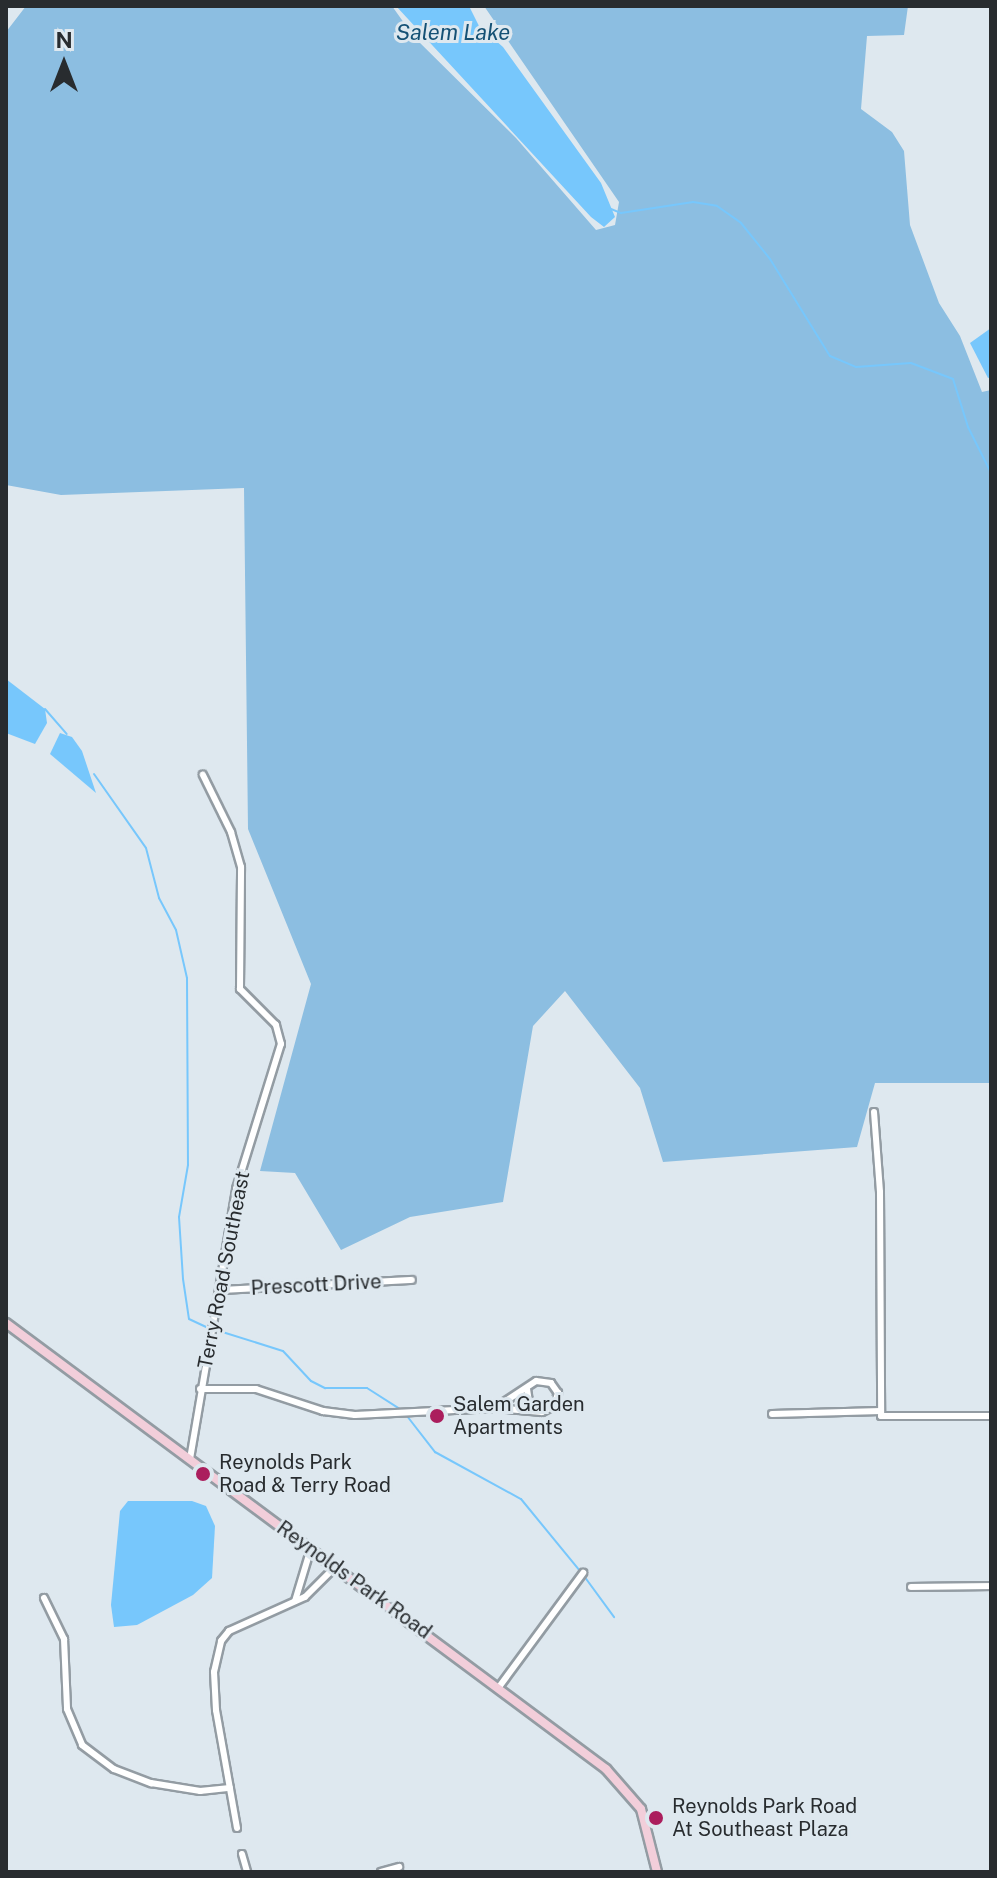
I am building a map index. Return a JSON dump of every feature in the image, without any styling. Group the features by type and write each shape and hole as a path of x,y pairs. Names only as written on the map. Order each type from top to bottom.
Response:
{"main road":[{"name":"Reynolds Park Road","path":"6,1323 499,1687 625,1788 645,1818 657,1872"}],"street":[{"name":"Terry Road Southeast","path":"190,1459 236,1189 281,1044 276,1025 240,989 241,867 231,832 203,775"},
{"path":"874,1112 878,1161 881,1416 991,1416"},
{"name":"Prescott Drive","path":"220,1290 412,1280"},
{"path":"200,1389 256,1389 338,1414 450,1414 495,1408 551,1409 558,1393 544,1380 495,1408"},
{"path":"527,1389 530,1408"},
{"path":"772,1414 881,1411"},
{"path":"295,1601 311,1548"},
{"path":"237,1828 216,1710 218,1650 229,1631 295,1601 336,1567"},
{"path":"499,1687 583,1573"},
{"path":"911,1587 991,1586"},
{"path":"44,1598 64,1639 67,1709 82,1745 114,1769 151,1783 200,1791 230,1788"},
{"path":"242,1854 247,1872"},
{"path":"381,1872 399,1867"}],"shaded area":[{"path":"26,6 392,6 414,37 516,138 596,230 615,225 619,202 484,6 908,6 904,35 867,36 861,109 892,132 904,151 910,225 939,303 960,336 982,392 991,390 991,1083 875,1083 857,1147 663,1162 640,1088 565,991 533,1026 503,1202 410,1217 341,1250 295,1173 260,1171 311,984 248,829 244,488 61,495 6,485 6,32"}],"water":[{"name":"Salem Lake","path":"396,6 469,6 479,26 503,47 601,183 615,217 604,227 591,217"},
{"path":"991,328 991,377 988,378 970,343"},
{"path":"6,679 45,709 47,723 35,744 6,733"},
{"path":"60,733 72,737 82,751 96,793 50,754"},
{"path":"128,1501 192,1501 206,1506 215,1526 212,1578 193,1595 137,1625 114,1627 111,1605 120,1511"}],"waterway":[{"path":"611,209 621,213 693,202 717,206 741,223 770,259 830,356 856,367 911,363 953,379 968,427 991,473"},
{"path":"45,709 67,734"},
{"path":"94,774 146,848 159,898 176,930 187,978 188,1165 179,1217 183,1279 189,1319 210,1329"},
{"path":"216,1330 283,1351 311,1381 325,1388 367,1388 403,1411"},
{"path":"407,1416 435,1452 521,1499 580,1571"},
{"path":"584,1576 614,1617"}],"place":[{"name":"Salem Garden Apartments","path":"437,1416"},
{"name":"Reynolds Park Road & Terry Road","path":"203,1474"},
{"name":"Reynolds Park Road At Southeast Plaza","path":"656,1818"}]}
